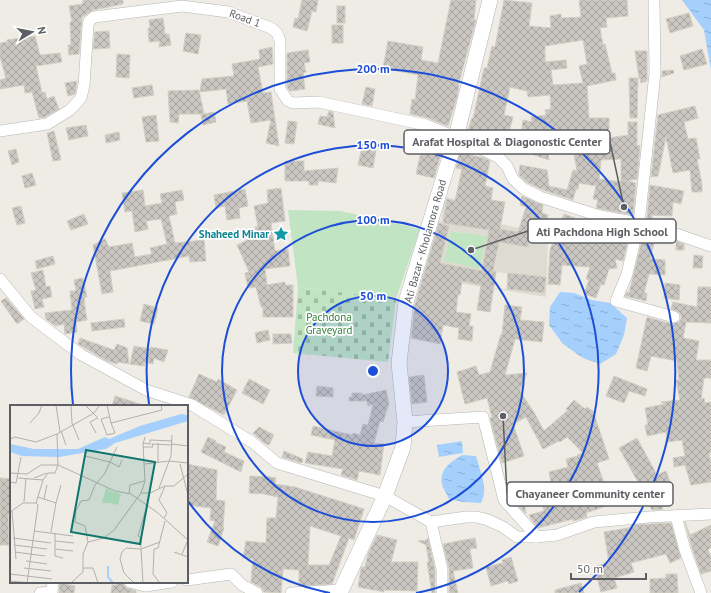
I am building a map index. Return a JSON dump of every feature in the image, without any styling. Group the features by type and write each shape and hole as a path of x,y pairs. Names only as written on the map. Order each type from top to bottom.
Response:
{"main road":[{"name":"Ati Bazar - Kholamora Road","path":"341,592 385,496 403,447 405,422 399,363 406,302 456,137 490,0"}],"street":[{"path":"654,0 655,73 639,223 627,274 616,301 674,317"},
{"name":"Road 1","path":"0,131 47,124 70,110 81,98 84,85 88,26 89,21 94,17 182,6 228,12 271,28 277,33 280,41 280,89 288,101 293,103 319,102 341,106 426,125 456,137"},
{"path":"456,137 498,157 507,166 513,180 524,189 540,198 600,216 639,223 711,246"},
{"path":"0,279 31,316 80,354 146,390 192,405 252,442 277,463 385,496 431,522 477,517 503,527 517,537 537,538 557,535 594,522 649,517 711,514"},
{"path":"405,422 483,417 504,500 537,538"},
{"path":"676,516 685,550 701,593"},
{"path":"431,522 442,569 442,593"},
{"path":"188,580 231,574 242,585 257,593"},
{"path":"40,593 52,592 53,583"},
{"path":"134,583 145,586 165,583"},
{"path":"291,593 341,592"}],"shaded area":[{"path":"444,197 490,205 488,221 527,230 548,237 546,297 419,277 433,220 441,221","holes":["447,200 483,205 488,209 485,230 443,223","434,222 449,226 440,260 425,256","490,227 501,229 491,286 421,274 424,260 482,271","504,229 530,234 528,247 502,243","452,231 486,236 480,269","496,272 545,277 544,293 494,288"]}],"green space":[{"path":"288,210 341,211 420,229 396,299 298,287"},
{"path":"451,231 487,236 480,269 444,261"},
{"name":"Pachdona Graveyard","path":"298,287 396,299 388,362 293,353"}],"water":[{"path":"682,0 711,0 711,70 704,30"},
{"path":"560,292 574,293 592,300 610,303 627,318 624,335 616,354 600,364 583,358 563,344 549,325 550,307"},
{"path":"462,441 463,453 439,457 437,445"},
{"path":"462,455 476,456 484,486 481,503 463,502 449,499 443,488 442,474 444,470 450,463"}],"building":[{"path":"83,0 123,0 123,4 93,10 82,17 79,54 69,55 68,45 71,45 70,22 72,22 69,6 83,4"},
{"path":"302,0 318,0 316,12 312,11 307,31 293,27 295,18 298,19"},
{"path":"451,0 476,0 474,20 476,20 458,86 457,97 448,126 428,118 410,114 412,99 415,100 418,75 383,68 388,41 423,47 421,60 438,63"},
{"path":"504,0 532,3 529,26 551,28 550,16 561,14 561,18 581,17 579,0 627,0 628,16 606,18 607,27 600,28 603,45 605,44 612,73 615,73 616,80 587,86 589,118 609,118 609,138 628,135 628,122 637,122 637,146 640,145 637,179 627,181 636,183 633,215 596,208 598,200 593,199 596,186 579,183 573,200 543,190 528,183 519,175 520,165 547,170 549,186 567,190 573,170 577,171 570,132 550,136 553,152 548,153 549,160 519,150 523,120 532,122 531,117 546,115 545,110 551,109 550,95 528,97 527,91 510,87 504,115 513,117 505,147 476,139 467,134 472,118 473,119 484,68 487,68 492,46 495,47","holes":["583,40 587,64 579,66 583,83 553,85 551,70 567,68 566,60 545,62 545,46","621,159 621,182 599,179 601,160"]},
{"path":"337,6 345,6 345,23 337,23"},
{"path":"689,13 693,26 670,33 666,19"},
{"path":"163,18 165,34 169,34 171,45 159,47 160,41 149,42 149,20"},
{"path":"332,25 343,25 343,43 332,43"},
{"path":"109,31 110,48 93,49 95,32"},
{"path":"186,33 201,35 198,54 183,51"},
{"path":"35,36 40,55 60,53 62,62 36,66 42,93 45,92 47,99 54,96 59,109 45,117 39,118 32,92 25,93 24,85 0,89 0,80 6,78 0,57 0,43 7,42 7,40"},
{"path":"272,47 273,64 258,67 263,93 271,92 279,146 266,143 271,120 251,123 247,101 228,104 226,89 200,92 202,79 234,76 232,64 260,59 259,50"},
{"path":"702,49 707,64 684,70 680,56"},
{"path":"308,50 310,62 304,63 306,72 303,73 305,89 290,91 287,87 287,53"},
{"path":"635,51 647,51 647,81 641,83 639,78"},
{"path":"117,54 130,55 129,78 116,77"},
{"path":"673,70 674,73 662,77 662,71"},
{"path":"629,78 638,78 637,118 630,118"},
{"path":"77,81 75,94 68,96 65,83"},
{"path":"152,85 154,95 134,98 132,88"},
{"path":"366,87 375,89 372,106 362,104"},
{"path":"199,90 204,114 214,112 216,122 203,125 201,115 203,114 179,114 178,123 170,122 168,91"},
{"path":"695,106 698,118 684,122 688,139 696,138 700,159 697,159 702,192 692,192 690,170 673,173 666,137 658,176 651,177 658,115"},
{"path":"329,111 333,112 335,128 318,124 320,116 327,117"},
{"path":"156,115 159,141 146,142 142,117"},
{"path":"288,121 297,122 294,144 285,143"},
{"path":"86,125 88,136 69,140 66,128"},
{"path":"54,131 61,160 53,161 47,133"},
{"path":"119,132 120,140 106,143 105,135"},
{"path":"424,139 444,143 434,178 416,174"},
{"path":"362,147 376,150 373,168 358,165"},
{"path":"16,149 19,162 12,165 8,151"},
{"path":"460,153 484,158 490,161 485,186 493,188 491,200 505,202 500,229 518,232 526,207 520,205 522,196 543,205 542,213 548,215 544,234 531,230 528,247 499,242 493,271 496,272 490,312 477,310 481,285 462,281 460,295 458,294 456,312 471,314 469,326 473,326 472,341 458,339 459,328 443,325 440,344 411,338 415,304 439,223 449,226 440,263 482,271 489,230 443,223 447,199 455,201 462,169 456,168"},
{"path":"285,161 304,161 304,171 338,168 336,183 318,181 318,185 309,185 309,181 285,181"},
{"path":"32,173 36,185 25,188 22,176"},
{"path":"650,185 684,191 681,204 673,202 672,216 652,215 652,220 647,218"},
{"path":"281,188 285,221 271,223 275,251 288,249 290,266 265,269 267,285 285,282 285,285 293,285 293,317 263,317 263,307 261,307 256,287 248,288 245,273 249,272 237,245 256,236 255,227 258,227 254,206 268,203 267,190"},
{"path":"245,189 248,206 239,208 240,218 227,220 225,206 216,208 214,195"},
{"path":"143,190 145,206 162,203 160,194 182,190 184,200 175,202 177,214 169,216 175,243 204,240 206,261 190,262 189,256 110,271 113,292 102,294 93,245 105,239 109,247 132,243 135,257 152,254 150,248 167,244 161,219 146,221 148,229 135,232 132,211 125,212 122,193"},
{"path":"21,206 25,223 17,225 12,208"},
{"path":"84,214 88,224 71,230 67,221"},
{"path":"564,214 575,218 569,234 571,234 570,242 595,244 595,238 607,238 608,229 629,236 623,261 615,259 617,268 609,269 604,285 601,284 596,298 584,294 589,280 586,279 590,267 562,265 560,285 548,284 550,250"},
{"path":"644,232 656,235 650,259 665,260 665,275 649,274 644,293 647,293 646,301 625,296 627,292 629,293"},
{"path":"676,241 684,244 684,250 676,250"},
{"path":"694,255 703,256 702,268 693,268"},
{"path":"53,256 55,264 37,269 35,261"},
{"path":"43,270 46,287 50,286 52,297 42,299 44,307 35,309 31,291 36,290 31,273"},
{"path":"508,273 546,277 544,293 507,289"},
{"path":"83,278 87,297 85,297 84,300 87,320 76,322 77,332 65,334 64,324 55,326 46,319 45,313 72,310 70,291 76,291 74,280"},
{"path":"665,283 680,285 679,300 664,298"},
{"path":"698,287 711,287 711,323 686,322 683,338 699,341 696,360 711,360 711,378 704,378 701,399 704,398 705,403 711,402 711,453 709,453 711,464 711,482 691,485 685,465 674,467 673,458 685,456 682,440 667,442 666,432 647,436 645,425 648,425 645,408 665,404 661,402 680,400 676,380 679,380 677,361 651,356 647,371 636,368 647,317 672,324 679,322 681,315 679,312 671,309 673,302 697,307"},
{"path":"6,298 24,319 17,324 1,301"},
{"path":"144,304 158,308 154,324 140,321"},
{"path":"505,305 522,307 520,320 544,322 542,342 515,339 505,375 527,373 520,391 544,431 568,410 566,409 574,400 585,409 587,407 593,411 609,459 597,463 609,497 638,482 619,448 637,438 657,475 666,471 670,482 663,485 669,496 660,501 663,509 652,510 642,491 627,499 586,513 587,517 573,521 573,519 538,528 531,519 529,515 544,511 542,505 549,503 544,484 551,482 549,472 568,467 566,459 583,453 567,437 560,442 559,441 543,449 526,417 513,424 524,456 502,463 490,418 492,417 487,398 465,404 457,372 476,366 479,375 490,372 501,334 502,335"},
{"path":"124,319 125,327 92,331 91,323"},
{"path":"268,330 270,340 257,343 255,333"},
{"path":"273,334 291,334 292,343 273,344"},
{"path":"80,338 114,350 117,344 127,348 129,364 118,362 117,364 107,361 78,344"},
{"path":"134,346 168,350 164,362 154,358 153,364 145,362 144,366 130,364"},
{"path":"199,374 217,382 218,379 237,390 224,415 189,397"},
{"path":"424,375 427,402 412,404 409,377"},
{"path":"614,376 647,389 645,396 629,391 624,403 606,396"},
{"path":"249,379 270,390 263,404 242,393"},
{"path":"317,386 333,388 333,397 316,396"},
{"path":"386,390 389,403 383,422 380,421 374,443 384,444 380,475 359,471 357,480 341,475 343,469 305,463 308,452 332,456 335,440 311,435 313,426 352,435 353,433 360,435 363,424 368,425 373,404 368,406 367,401 349,401 349,397 352,397 352,393 362,393 362,395"},
{"path":"115,396 140,404 140,405 112,405"},
{"path":"259,427 274,435 269,445 264,443 253,433"},
{"path":"208,437 226,447 224,452 244,461 241,472 201,452"},
{"path":"284,451 303,459 302,463 282,457"},
{"path":"188,464 217,470 216,500 225,501 224,528 218,546 207,542 215,521 210,520 211,508 188,505"},
{"path":"250,476 265,476 276,478 275,484 295,487 364,509 354,540 349,538 332,584 299,586 299,570 283,569 281,593 264,592 261,587 251,582 253,559 243,558 246,541 266,543 267,518 276,518 278,497 259,493 249,493","holes":["310,526 341,536 329,565 308,565"]},
{"path":"0,478 10,479 10,512 8,515 9,545 0,545"},
{"path":"524,502 526,513 516,503"},
{"path":"685,522 690,535 711,525 711,548 708,549 711,558 711,571 701,574"},
{"path":"671,523 681,558 670,563 666,554 631,563 634,572 614,578 617,588 601,592 594,566 609,563 604,532 634,527 634,525"},
{"path":"377,535 397,540 391,562 418,562 417,591 384,590 384,592 358,587 361,569 362,567 365,567 368,554"},
{"path":"428,538 435,570 435,593 432,593 426,545 418,541 427,540"},
{"path":"475,538 477,548 470,549 473,568 453,571 458,593 449,593 449,568 443,544"},
{"path":"511,557 518,581 509,584 508,581 491,586 486,567 503,563 502,560"},
{"path":"666,574 677,574 678,593 650,593 650,579 666,578"},
{"path":"60,583 75,586 74,593 59,593"},
{"path":"117,583 123,583 125,587 136,591 136,593 111,593 112,585 117,585"},
{"path":"581,583 584,593 555,593 555,590"}],"place":[{"name":"Arafat Hospital & Diagonostic Center","path":"624,207"},
{"name":"Shaheed Minar","path":"281,234"},
{"name":"Ati Pachdona High School","path":"471,250"},
{"name":"Chayaneer Community center","path":"503,416"}]}
